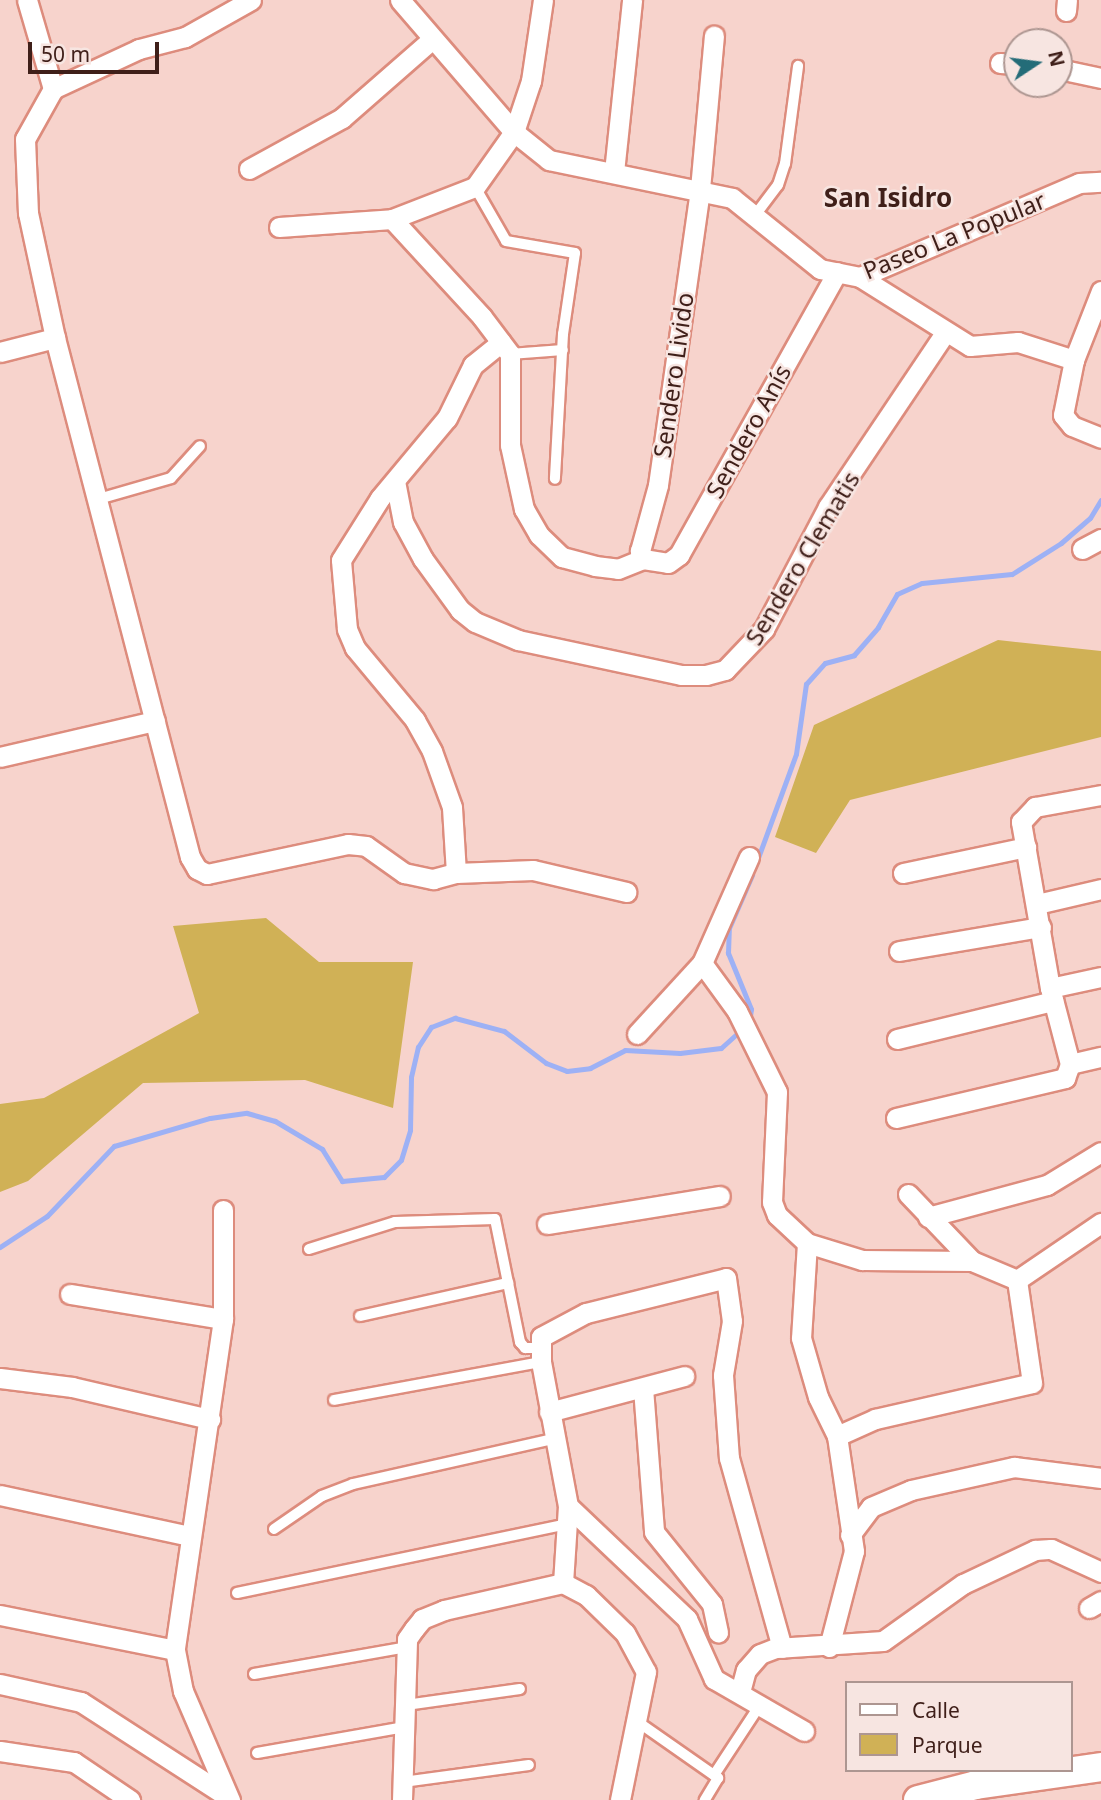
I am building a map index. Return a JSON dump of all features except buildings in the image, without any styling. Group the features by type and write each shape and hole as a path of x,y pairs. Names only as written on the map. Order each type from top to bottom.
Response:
{"main road":[{"path":"1073,1770 1101,1766"},
{"path":"918,1800 976,1785 1062,1772"}],"street":[{"path":"27,0 53,89"},
{"path":"251,0 185,37 139,49 53,89 25,139 23,173 55,338 95,500 197,869 207,874 348,844 366,846 404,873 433,879 456,873 533,870 626,892"},
{"name":"Paseo La Popular","path":"400,0 430,40 514,132 549,160 700,189 732,198 756,214 811,263 837,272 860,277 1079,183 1101,182"},
{"path":"279,226 392,219 475,187 514,132 531,82 543,0"},
{"path":"614,172 632,0"},
{"name":"Sendero Livido","path":"643,559 640,551 658,485 700,189 714,36"},
{"path":"249,169 342,118 430,40"},
{"path":"1073,72 1101,78"},
{"path":"392,219 505,348 473,365 447,418 361,523 341,560 347,629 355,648 415,720 432,751 452,807 456,873"},
{"name":"Sendero Anís","path":"505,348 510,444 524,509 539,535 562,557 595,566 618,569 643,559 668,563 679,555 837,272"},
{"path":"860,277 945,333 970,346 1018,342 1074,360"},
{"path":"1101,290 1074,360 1063,415 1072,426 1101,438"},
{"name":"Sendero Clematis","path":"395,481 403,522 423,559 460,610 475,622 518,640 681,675 706,675 725,670 764,629 828,507 945,333"},
{"path":"0,352 55,338"},
{"path":"1082,549 1101,539"},
{"path":"0,757 155,721"},
{"path":"896,1118 1066,1078 1070,1064 1051,995 1021,822 1035,807 1101,795"},
{"path":"903,873 1026,847"},
{"path":"637,1034 702,962 749,857"},
{"path":"1037,904 1101,889"},
{"path":"899,951 1041,927"},
{"path":"702,962 737,1011 777,1092 780,1105 772,1202 778,1214 807,1243 862,1260 972,1261"},
{"path":"897,1040 1051,995 1101,976"},
{"path":"1070,1064 1101,1057"},
{"path":"928,1217 1047,1185 1101,1152"},
{"path":"908,1194 972,1261 1017,1280"},
{"path":"547,1224 720,1196"},
{"path":"223,1210 223,1319 175,1650 183,1691 229,1799"},
{"path":"1017,1280 1101,1223"},
{"path":"807,1243 800,1338 818,1397 837,1436 854,1550 829,1647"},
{"path":"563,1583 568,1515 540,1355 541,1337 586,1313 726,1278 732,1321 723,1376 729,1458 782,1648"},
{"path":"837,1436 875,1419 1032,1383 1017,1280"},
{"path":"70,1294 223,1319"},
{"path":"550,1412 684,1376"},
{"path":"0,1378 72,1387 210,1419"},
{"path":"643,1388 654,1532 712,1604 718,1632"},
{"path":"850,1535 871,1507 911,1490 1014,1467 1101,1478"},
{"path":"0,1495 190,1536"},
{"path":"568,1515 687,1619 714,1679 804,1731"},
{"path":"740,1692 746,1670 760,1654 782,1648 829,1647 883,1641 964,1584 1035,1550 1051,1549 1101,1572"},
{"path":"403,1791 407,1639 422,1619 444,1610 563,1583 586,1595 625,1633 642,1658 646,1672 638,1722 620,1800"},
{"path":"0,1615 175,1650"},
{"path":"0,1684 81,1702 229,1799"},
{"path":"0,1751 74,1762 130,1800"}],"lane":[{"path":"756,214 778,185 785,164 798,66"},
{"path":"475,187 506,241 575,253 563,350 555,479"},
{"path":"505,348 563,350"},
{"path":"95,500 171,478 200,446"},
{"path":"309,1249 395,1222 495,1219 520,1342 525,1348 540,1355"},
{"path":"360,1316 508,1283"},
{"path":"334,1401 540,1355"},
{"path":"274,1529 322,1496 353,1484 553,1439"},
{"path":"237,1592 568,1515"},
{"path":"254,1674 407,1647"},
{"path":"406,1705 520,1689"},
{"path":"715,1774 761,1705"},
{"path":"638,1722 715,1774 718,1778 705,1800"},
{"path":"257,1753 405,1727"},
{"path":"403,1791 529,1765"}],"green space":[{"path":"998,640 1101,651 1101,737 850,800 816,853 775,837 814,725"},
{"path":"266,918 319,962 413,962 393,1108 305,1080 143,1083 28,1181 0,1192 0,1104 44,1098 199,1013 173,926"}],"waterway":[{"path":"755,866 796,754 806,684 825,663 854,655 878,627 897,594 922,583 1012,574 1061,543 1090,518 1101,500"},
{"path":"749,1022 751,1009 728,953 729,928 752,875"},
{"path":"0,1247 47,1216 114,1146 210,1118 247,1113 275,1121 322,1149 342,1181 384,1177 401,1160 410,1130 411,1077 418,1047 431,1027 455,1018 504,1031 546,1063 567,1071 590,1068 625,1050 680,1053 721,1048 742,1029"}],"district":[{"name":"San Isidro","path":"888,198"}]}
